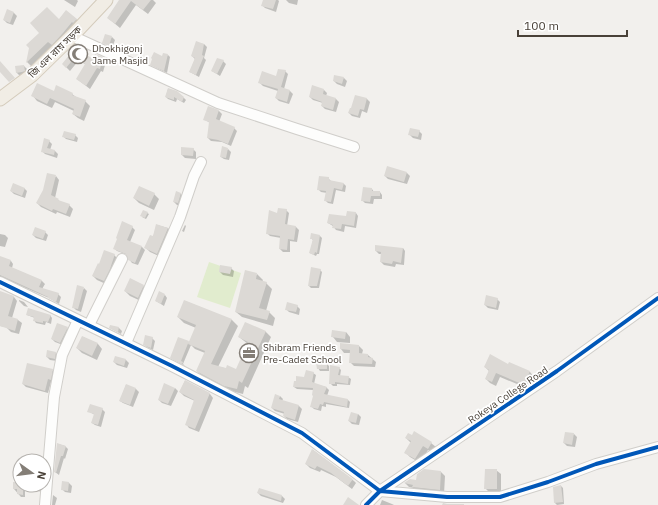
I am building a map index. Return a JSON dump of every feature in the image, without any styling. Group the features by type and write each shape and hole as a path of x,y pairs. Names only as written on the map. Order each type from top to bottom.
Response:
{"main road":[{"name":"জি এল রায় সড়ক","path":"1,97 32,75 72,36 104,1"}],"street":[{"path":"72,36 218,102 297,130 354,147"},
{"path":"126,343 180,217 200,162"},
{"path":"89,325 122,259"},
{"path":"0,282 126,343 302,432 380,491 448,497 500,496 548,482 596,464 658,447"},
{"name":"Rokeya College Road","path":"366,505 380,491 558,371 658,298"},
{"path":"45,505 54,397 62,355 78,320"}],"green space":[{"path":"209,262 241,273 230,308 197,297"}],"building":[{"path":"119,0 151,0 143,10 131,1 115,24 107,18"},
{"path":"263,0 276,0 273,9 261,6"},
{"path":"47,7 59,19 66,10 77,19 73,23 72,22 52,45 48,42 26,63 29,48 26,45 39,33 30,23"},
{"path":"7,9 14,12 10,23 3,20"},
{"path":"105,34 112,36 109,46 102,43"},
{"path":"196,41 204,44 202,55 204,56 196,75 189,72 195,58 191,56"},
{"path":"73,46 93,59 95,54 103,57 100,69 97,68 86,86 76,79 85,64 75,57 66,68 62,64 70,54 67,52"},
{"path":"154,52 162,56 163,53 168,54 164,71 150,65"},
{"path":"217,58 224,60 217,74 211,71"},
{"path":"0,61 15,78 9,82 0,72"},
{"path":"24,65 25,71 16,73 15,66"},
{"path":"278,69 286,70 281,87 290,90 287,102 275,98 278,89 258,83 262,71 276,76"},
{"path":"334,75 344,77 342,84 333,81"},
{"path":"37,83 54,91 56,85 73,93 72,95 86,100 80,117 72,114 74,109 50,98 47,104 31,96"},
{"path":"312,85 324,89 323,94 336,98 333,110 321,106 322,102 309,97"},
{"path":"168,88 177,91 184,97 182,102 174,97 174,100 165,97"},
{"path":"355,95 367,98 364,110 360,109 358,116 348,113"},
{"path":"208,106 219,110 216,119 235,127 228,144 207,138 209,122 203,120"},
{"path":"410,128 420,130 418,137 408,135"},
{"path":"64,131 76,134 74,140 62,137"},
{"path":"44,138 50,140 47,148 55,150 54,155 41,152"},
{"path":"222,146 228,148 226,158 220,157"},
{"path":"181,147 194,148 193,156 181,155"},
{"path":"387,166 407,172 404,182 384,176"},
{"path":"47,173 56,175 51,195 59,199 58,200 70,204 66,214 53,209 52,211 36,203 43,190"},
{"path":"319,176 329,177 329,180 344,183 342,190 334,188 331,202 324,201 326,191 317,190"},
{"path":"13,183 25,188 22,196 10,191"},
{"path":"139,186 155,193 149,206 133,198"},
{"path":"363,187 372,188 372,191 380,191 380,196 371,196 370,202 361,201"},
{"path":"176,191 181,193 178,203 173,202"},
{"path":"278,208 287,209 285,224 296,226 294,240 288,239 287,250 279,249 280,236 266,234 269,210 277,213"},
{"path":"143,210 148,212 145,218 140,216"},
{"path":"347,211 356,212 354,226 342,224 341,229 332,228 333,225 327,223 329,214 346,216"},
{"path":"122,221 133,226 127,240 142,246 135,263 128,260 126,254 113,249"},
{"path":"156,224 168,228 157,254 144,248 150,235 153,236"},
{"path":"35,227 46,231 43,239 32,235"},
{"path":"311,233 320,235 317,253 315,252 314,255 309,253 313,239 310,239"},
{"path":"375,245 403,248 401,263 393,261 392,264 380,262 381,252 375,251"},
{"path":"104,250 115,254 104,281 92,276 98,263 99,264"},
{"path":"0,256 11,260 9,266 42,280 39,287 59,293 56,302 0,275"},
{"path":"220,265 232,267 230,274 219,272"},
{"path":"311,267 321,269 317,286 308,286"},
{"path":"245,270 257,273 256,279 267,282 259,308 270,311 267,320 235,312"},
{"path":"130,278 144,285 138,298 124,291"},
{"path":"77,285 84,287 78,309 72,308"},
{"path":"0,291 14,296 8,316 18,319 15,331 0,326"},
{"path":"159,291 165,294 161,304 155,301"},
{"path":"486,295 498,298 496,308 484,305"},
{"path":"184,300 232,319 211,364 226,368 227,365 236,369 248,342 238,337 245,322 266,331 242,383 239,381 237,389 224,386 196,371 205,351 188,344 196,325 177,317"},
{"path":"287,302 298,305 296,312 285,310"},
{"path":"28,308 51,315 48,322 43,321 43,323 33,321 34,317 26,315"},
{"path":"57,323 68,327 60,343 51,339"},
{"path":"110,325 119,327 118,332 109,328"},
{"path":"332,330 346,332 345,339 331,337"},
{"path":"145,335 153,337 151,348 143,345"},
{"path":"82,336 98,343 92,356 76,348"},
{"path":"178,337 189,341 181,361 183,362 182,364 170,358"},
{"path":"340,343 359,345 359,353 368,354 368,357 373,358 372,364 349,363 350,350 340,349"},
{"path":"47,350 56,352 55,359 46,357"},
{"path":"490,354 508,364 509,362 530,371 524,385 496,373 492,382 485,379 489,370 484,367"},
{"path":"115,356 126,359 124,366 113,362"},
{"path":"316,362 327,362 327,369 317,369"},
{"path":"27,363 53,369 51,380 48,379 45,391 22,384"},
{"path":"330,365 340,367 338,375 349,376 348,384 335,382 335,384 329,384"},
{"path":"306,370 314,372 312,382 327,387 324,394 348,399 347,407 324,402 323,405 320,404 318,409 310,407 313,396 313,388 293,387 294,381 296,381 296,376 304,377"},
{"path":"185,380 210,393 195,429 185,425 194,400 179,392"},
{"path":"164,383 175,388 168,404 158,400"},
{"path":"126,384 136,388 130,405 119,401"},
{"path":"275,394 280,396 279,399 299,405 295,420 283,416 284,412 271,408"},
{"path":"90,404 103,408 98,425 91,423 94,414 87,412"},
{"path":"351,412 358,414 356,423 348,421"},
{"path":"414,431 432,442 428,449 423,446 415,459 404,453 411,441 405,438 408,433 412,435"},
{"path":"565,432 574,433 572,445 563,443"},
{"path":"57,443 66,446 63,456 61,456 56,473 54,472"},
{"path":"312,449 353,479 348,486 331,473 317,466 315,469 305,464"},
{"path":"424,469 441,471 440,490 412,487 413,485 404,483 410,479 416,480 417,474"},
{"path":"485,469 497,469 497,489 484,489"},
{"path":"62,481 69,482 68,491 61,490"},
{"path":"561,485 563,502 554,503 553,487"},
{"path":"259,488 282,495 281,501 257,493"},
{"path":"348,497 359,505 343,505"},
{"path":"443,503 464,504 464,505 442,505"}],"cycle path":[{"path":"0,282 172,366 302,433 380,491 447,497 500,497 548,482 596,464 658,447"},
{"path":"366,505 380,491 557,371 658,298"}],"place":[{"name":"Dhokhigonj Jame Masjid","path":"78,54"},
{"name":"Shibram Friends Pre-Cadet School","path":"249,353"}]}
